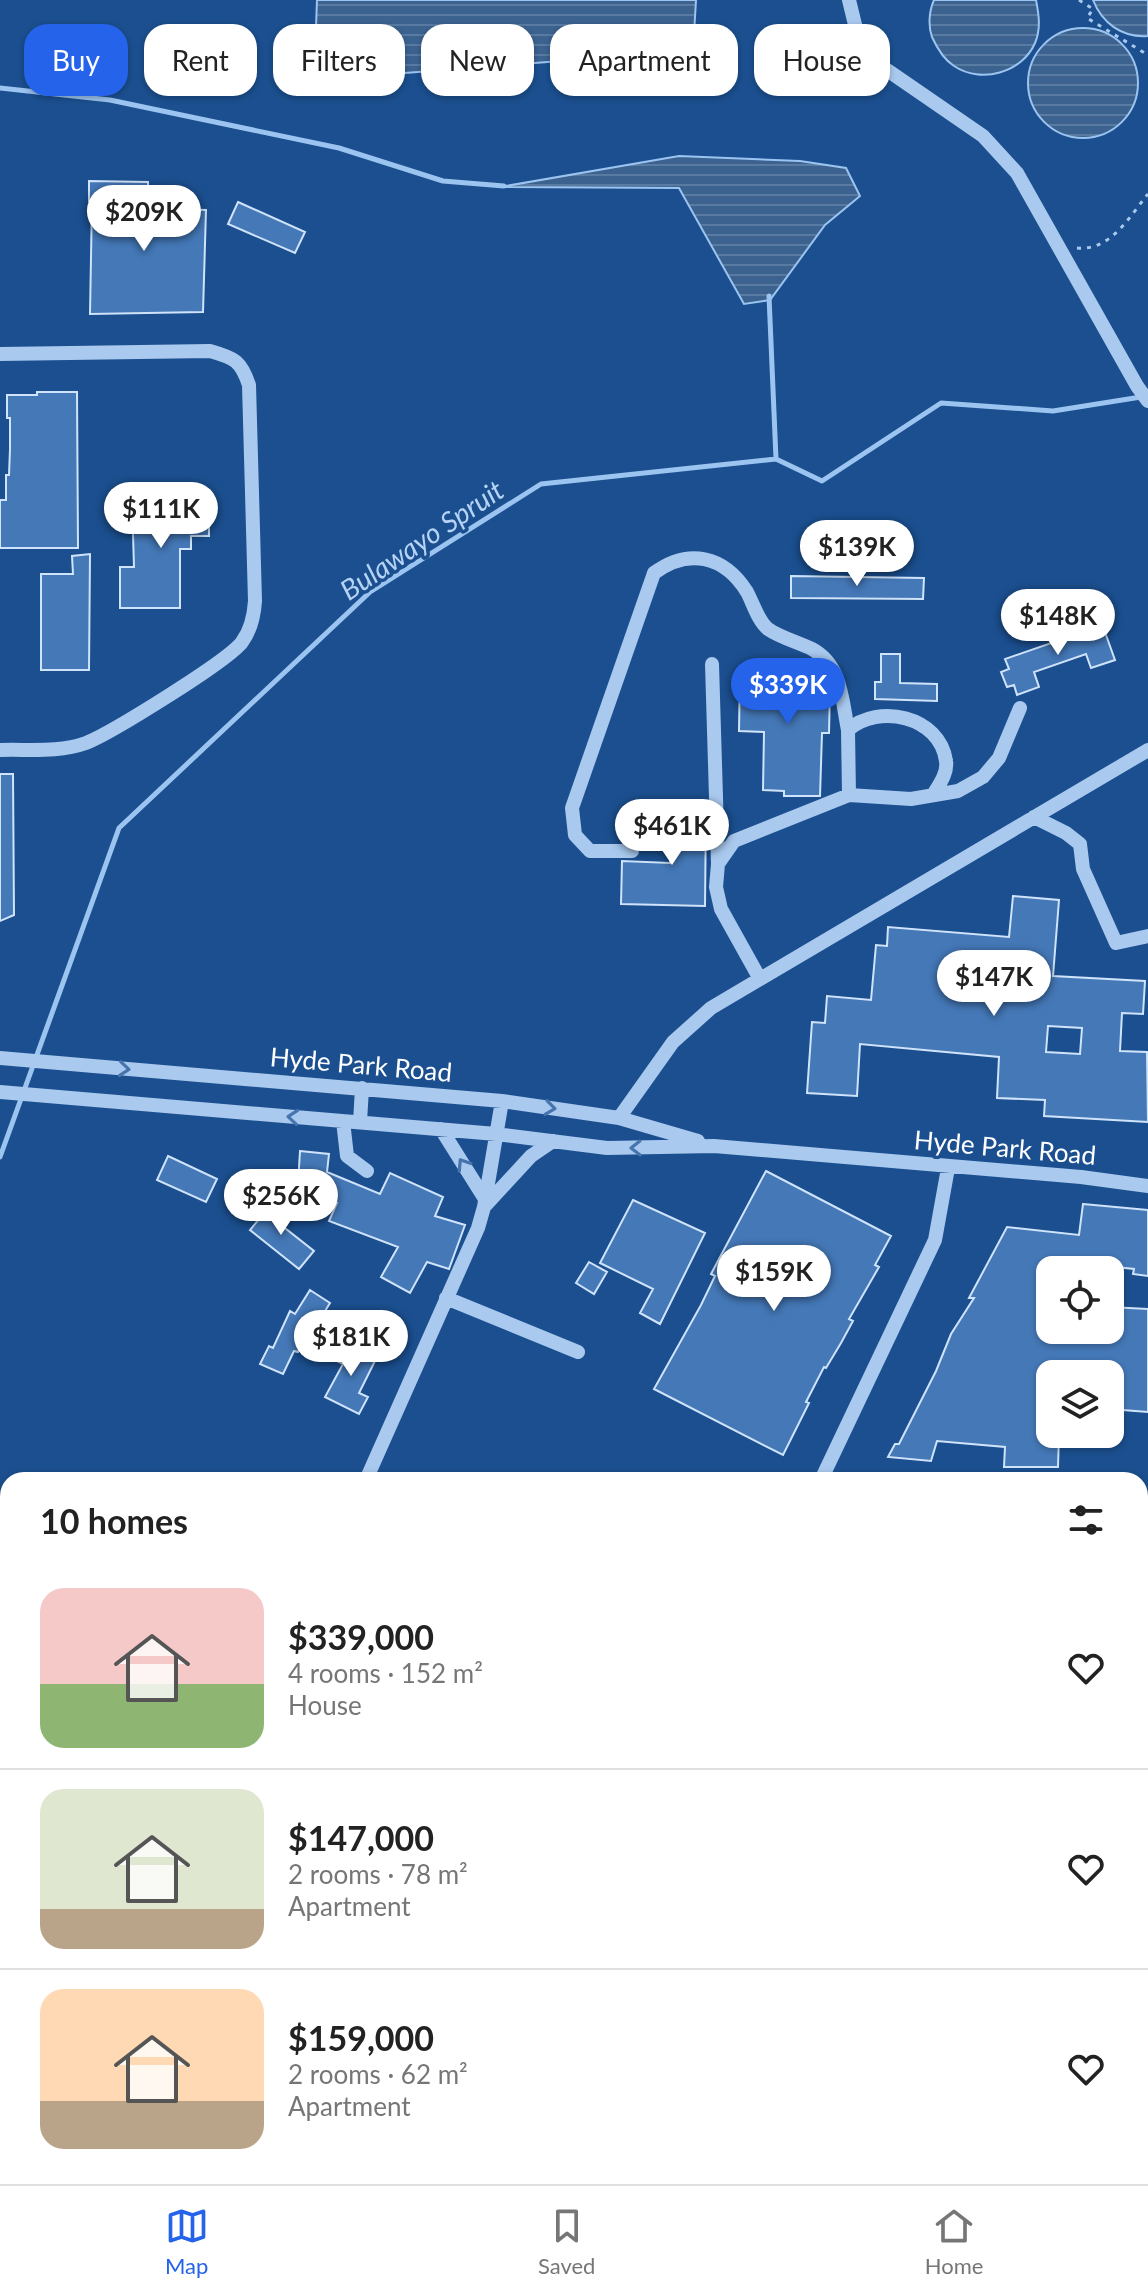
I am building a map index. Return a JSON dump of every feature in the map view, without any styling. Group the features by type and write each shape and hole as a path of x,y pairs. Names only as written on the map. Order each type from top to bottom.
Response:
{"street":[{"path":"849,0 864,51 983,136 1017,173 1148,401"},
{"path":"0,354 210,351 231,357 243,367 249,385 255,601 254,617 241,644 146,709 79,745 51,750 0,750"},
{"path":"632,851 590,851 575,835 572,808 654,573 670,561 697,557 722,564 745,589 765,627 815,651 836,672 848,730 849,795"},
{"path":"712,664 718,864 716,887 721,909 760,979"},
{"path":"718,864 734,841 849,795 894,799 958,791 983,777 999,758 1020,708"},
{"path":"848,730 857,721 877,717 901,716 922,725 940,742 947,763 943,779 933,795"},
{"path":"619,1118 681,1034 711,1008 1148,750"},
{"path":"1034,817 1080,844 1083,869 1116,943 1148,936"},
{"name":"Hyde Park Road","path":"0,1058 502,1101 619,1118 714,1146"},
{"path":"360,1122 362,1088"},
{"name":"Hyde Park Road","path":"6,1092 496,1134 607,1148 714,1146 1081,1177 1148,1186"},
{"path":"370,1472 478,1228 502,1101"},
{"path":"343,1121 347,1156 367,1171"},
{"path":"441,1129 485,1203"},
{"path":"485,1203 531,1156 553,1141"},
{"path":"825,1472 935,1240 948,1168"},
{"path":"446,1298 578,1352"}],"path":[{"path":"1079,0 1093,9 1087,18 1148,55"},
{"path":"1055,241 1070,248 1086,249 1101,244 1120,231 1148,194"}],"water":[{"path":"317,0 696,0 695,24 550,24 550,62 534,63 534,24 421,24 421,72 405,73 405,24 316,24"},
{"path":"934,0 1036,0 1039,22 1035,43 1021,62 1011,68 988,75 965,71 947,60 932,37 930,18"},
{"path":"1093,0 1148,0 1148,36 1122,32 1114,27 1102,16"},
{"path":"1083,28 1104,32 1122,44 1134,62 1138,83 1134,104 1122,122 1104,134 1083,138 1062,134 1044,122 1032,104 1028,83 1032,62 1044,44 1062,32"},
{"path":"679,156 800,161 846,168 860,196 825,225 770,300 744,304 679,188 500,187"}],"building":[{"path":"89,181 148,182 148,208 206,210 203,312 90,314 92,201 89,201"},
{"path":"238,202 305,232 295,253 228,224"},
{"path":"37,392 77,392 78,548 0,548 0,500 6,500 6,475 9,475 10,418 7,418 7,395 37,395"},
{"path":"209,498 209,536 191,536 191,549 180,549 180,608 120,608 120,567 134,567 132,500"},
{"path":"90,554 89,670 41,670 41,574 73,574 72,556"},
{"path":"791,576 924,578 923,599 791,598"},
{"path":"1101,621 1115,660 1091,668 1086,654 1034,672 1039,687 1017,695 1014,685 1007,687 1001,672 1009,669 1005,659 1083,632 1082,628"},
{"path":"881,654 900,654 900,683 937,684 937,701 875,699 875,682 881,682"},
{"path":"740,671 823,672 830,688 829,733 822,733 820,796 784,796 784,791 763,790 764,732 739,731"},
{"path":"0,774 13,774 14,915 0,921"},
{"path":"672,807 706,808 705,906 621,904 622,861 670,863"},
{"path":"1013,896 1059,900 1053,976 1145,981 1143,1014 1122,1013 1120,1051 1147,1052 1148,1122 1044,1116 1045,1100 997,1098 999,1057 860,1044 857,1096 807,1093 812,1022 825,1023 827,996 871,1000 876,945 887,946 888,927 1009,937","holes":["1048,1026 1082,1028 1080,1054 1046,1052"]},
{"path":"300,1151 329,1154 327,1172 380,1194 390,1173 443,1197 435,1216 465,1225 449,1269 427,1262 410,1293 381,1277 398,1247 329,1221 337,1203 297,1200"},
{"path":"168,1156 217,1179 206,1202 157,1180"},
{"path":"766,1171 891,1236 875,1265 879,1267 849,1319 853,1321 824,1367 783,1455 654,1389 701,1305 715,1276 711,1274"},
{"path":"633,1200 705,1233 660,1324 640,1313 653,1289 600,1263"},
{"path":"274,1201 285,1210 276,1221 314,1251 299,1269 250,1230"},
{"path":"1083,1204 1148,1210 1148,1276 1133,1274 1134,1269 1124,1268 1124,1256 1036,1256 1036,1344 1124,1344 1124,1308 1148,1309 1148,1412 1124,1410 1124,1360 1036,1360 1036,1448 1059,1448 1058,1467 1004,1467 1005,1447 937,1441 931,1461 888,1457 895,1444 899,1444 951,1334 974,1298 969,1298 1007,1227 1079,1235"},
{"path":"589,1262 607,1272 594,1294 576,1283"},
{"path":"310,1290 330,1303 320,1319 317,1317 298,1352 294,1351 283,1374 260,1364 269,1346 273,1348 290,1311 295,1314"},
{"path":"344,1342 377,1357 359,1393 368,1397 359,1414 325,1397 343,1364 335,1360"}],"waterway":[{"path":"0,88 110,100 339,148 443,181 504,186"},
{"path":"769,296 776,459"},
{"name":"Bulawayo Spruit","path":"0,1157 119,828 370,592 541,484 776,459 822,481 941,403 1053,411 1141,397"}]}
